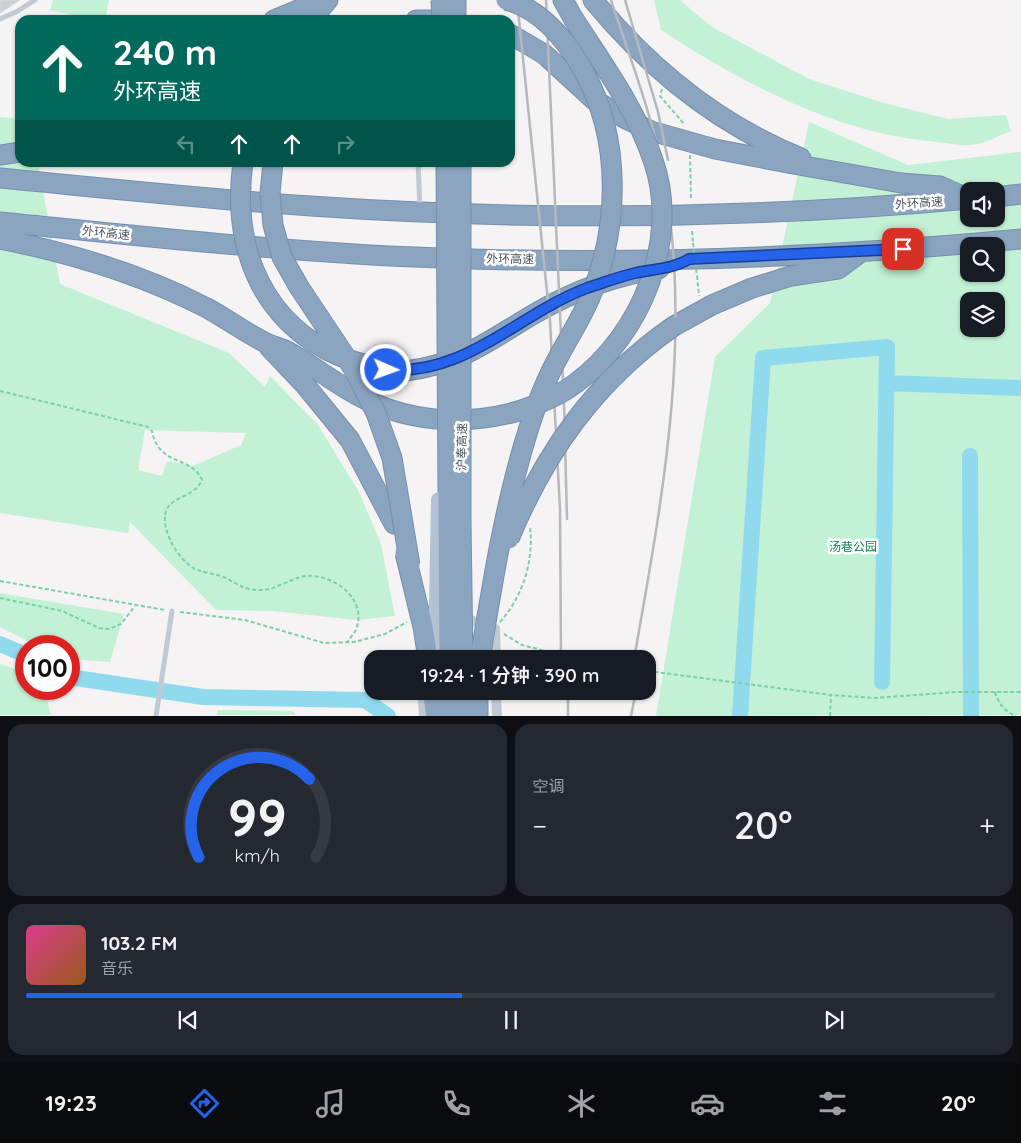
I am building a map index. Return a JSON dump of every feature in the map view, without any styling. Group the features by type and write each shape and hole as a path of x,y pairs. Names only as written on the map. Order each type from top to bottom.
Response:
{"highway":[{"path":"268,15 284,0"},
{"path":"286,15 322,0"},
{"path":"316,15 328,0"},
{"path":"441,0 442,15"},
{"path":"456,0 457,15"},
{"path":"481,650 502,531 525,442 547,380 588,300 602,264 610,227 613,191 610,158 603,121 590,83 571,49 544,20 506,0"},
{"path":"0,239 91,262 136,277 207,308 372,402 402,413 424,418 462,420 497,417 544,402 576,384 594,369 610,352 627,328 642,302 651,280 662,218 660,189 654,161 630,109 563,0"},
{"path":"593,0 657,67 716,113 760,140 783,151 862,177"},
{"path":"515,37 544,54 593,99 650,131 748,156 901,184 940,186 960,195"},
{"path":"0,155 15,153"},
{"path":"243,167 240,205 244,238 254,270 269,299 299,332 333,355 367,366 406,371 442,364 472,353 534,314 585,289 633,274 678,266 693,259"},
{"path":"273,167 270,193 273,224 282,257 299,287 353,368 376,412 392,458 426,650"},
{"path":"447,167 455,234"},
{"path":"455,234 461,167"},
{"name":"外环高速","path":"0,178 232,200 420,212 550,216 709,214 858,208 960,200"},
{"path":"1005,196 1021,194"},
{"name":"外环高速","path":"0,222 228,245 389,256 550,260 693,259 861,252 1021,239"},
{"name":"沪奉高速","path":"449,650 447,520 455,234"},
{"name":"沪奉高速","path":"455,234 464,650"},
{"path":"489,604 508,542 522,508 552,452 586,406 617,371 649,343 674,326 712,305 752,288 791,276 838,269 861,252"},
{"path":"265,342 350,440 385,503 410,565"},
{"path":"427,713 430,700"},
{"path":"451,700 452,716"},
{"path":"465,700 466,716"},
{"path":"478,700 478,716"}],"main road":[{"path":"434,0 435,15"},
{"path":"436,650 441,400 439,167"},
{"path":"466,167 469,650"}],"street":[{"path":"418,650 416,620 457,615 495,629 496,650"},
{"path":"424,700 427,713"},
{"path":"496,700 497,716"}],"lane":[{"path":"0,19 35,0"},
{"path":"418,167 420,212"},
{"path":"156,716 172,611"}],"path":[{"path":"663,85 660,96 687,128"},
{"path":"690,152 691,198"},
{"path":"692,232 693,259 700,300"},
{"path":"0,391 148,427 152,431 155,444 160,451 199,472 202,480 198,488 172,503 166,511 169,535 187,564 228,579 244,589 268,590 296,579 314,576 336,583 349,591 355,601 356,630 347,642"},
{"path":"529,519 532,548 526,577 510,610 495,629 522,645 542,650"},
{"path":"0,581 172,611 245,620 324,643 347,642 385,634 407,622 416,620"},
{"path":"0,598 62,611 99,628 109,629 121,624 135,605"},
{"path":"656,672 831,695 874,698 956,692 1021,692"},
{"path":"995,692 997,701 1009,714 1016,716"},
{"path":"830,716 831,695"}],"green space":[{"path":"53,0 109,0 106,15 71,15 50,10"},
{"path":"654,0 680,0 712,27 809,79 884,103 948,119 1006,115 1011,131 981,143 963,145 900,137 863,129 828,117 758,87 661,30"},
{"path":"0,117 15,118 15,167 39,167 60,284 229,353 265,387 270,376 318,425 359,492 381,544 395,616 356,620 273,611 216,610 130,522 128,533 0,513","holes":["145,430 246,433 241,445 193,466 167,461 162,476 138,470"]},
{"name":"汤巷公园","path":"809,122 908,165 1021,152 1021,715 656,716 715,357 770,303"},
{"path":"0,593 124,614 110,662 80,660 80,635 16,635 0,627"},
{"path":"0,664 15,669 15,700 47,700 51,715 0,715"},
{"path":"217,710 293,711 295,715 217,715"}],"building":[{"path":"0,0 20,0 0,13"}],"waterway":[{"path":"740,716 763,358 887,347 882,682"},
{"path":"887,383 1021,388"},
{"path":"970,456 971,716"},
{"path":"0,644 15,650"},
{"path":"80,679 203,697 365,700 388,716"}],"railway":[{"path":"517,0 550,321 560,509 561,650"},
{"path":"546,0 564,403 567,519"},
{"path":"611,0 654,133 664,178 672,238 675,298 675,359 670,419 655,540 636,650"},
{"path":"625,0 658,112 668,160"},
{"path":"568,700 568,716"},
{"path":"631,716 634,700"}],"route":[{"path":"386,370 406,371 425,369 458,359 472,353 534,314 585,289 633,274 678,266 689,259 790,256 903,249"}]}
